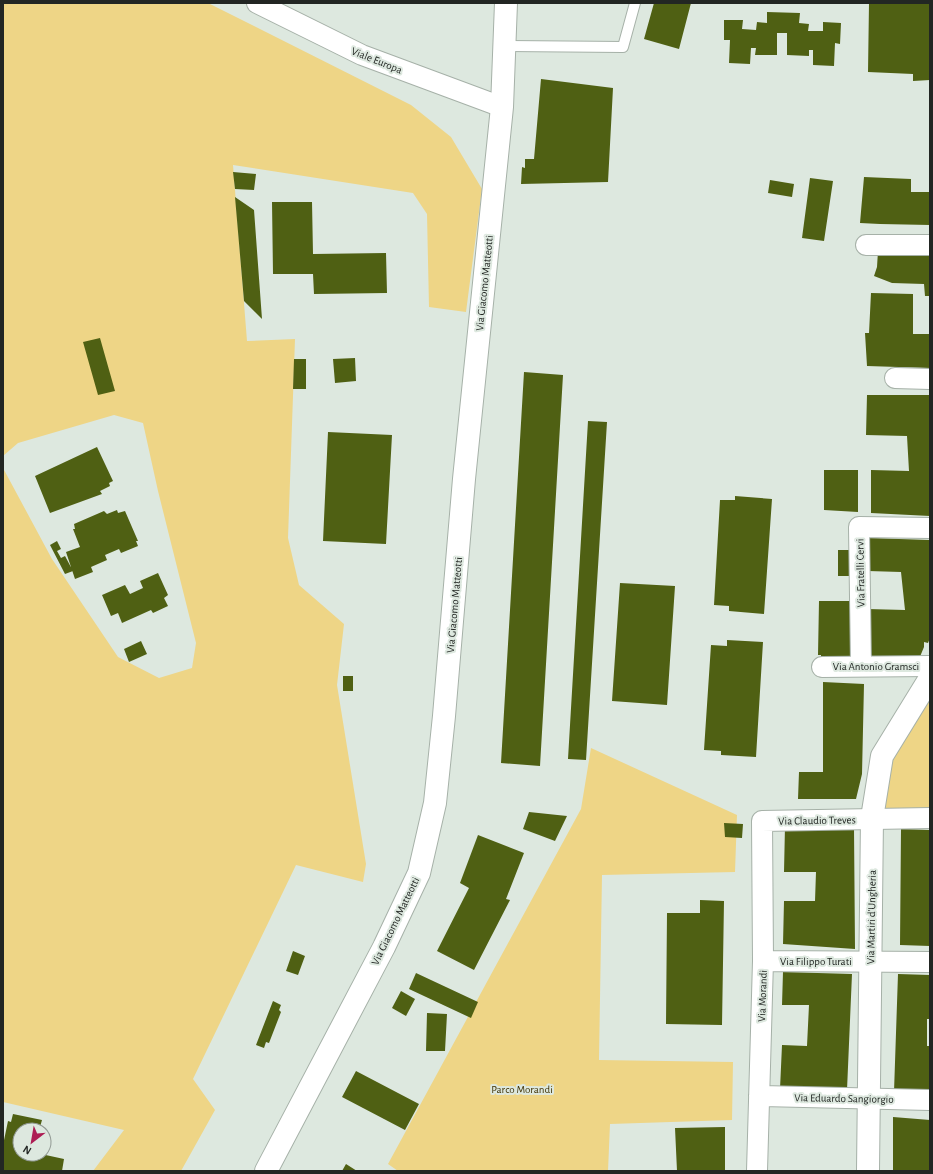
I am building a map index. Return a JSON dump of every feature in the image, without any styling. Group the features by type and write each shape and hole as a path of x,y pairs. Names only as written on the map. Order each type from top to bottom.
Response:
{"street":[{"name":"Viale Europa","path":"257,3 362,55 502,107"},
{"name":"Via Giacomo Matteotti","path":"266,1171 384,947 415,880 435,803 444,716 464,479 502,107 506,3"},
{"path":"866,245 930,245"},
{"path":"895,378 930,378"},
{"name":"Via Fratelli Cervi","path":"861,666 859,527 930,528"},
{"name":"Via Antonio Gramsci","path":"822,667 930,666"},
{"name":"Via Martiri d'Ungheria","path":"868,1171 872,818 882,756 930,678"},
{"name":"Via Claudio Treves","path":"762,821 930,818"},
{"name":"Via Morandi","path":"757,1171 763,961 762,821"},
{"name":"Via Filippo Turati","path":"763,961 930,962"},
{"name":"Via Eduardo Sangiorgio","path":"759,1096 930,1100"}],"lane":[{"path":"504,46 623,47 635,3"}],"green space":[{"path":"3,3 208,3 411,105 451,137 482,189 466,312 429,307 427,214 413,193 233,165 247,341 295,339 288,538 299,585 344,624 337,685 366,864 363,882 296,865 193,1079 215,1110 181,1171 93,1171 124,1130 3,1102 3,468 52,559 118,657 159,678 192,668 196,643 158,491 143,423 114,415 18,443 3,456"},
{"path":"930,690 930,811 882,810 890,759"},
{"name":"Parco Morandi","path":"591,748 737,815 735,872 602,875 599,1060 733,1062 732,1120 610,1124 608,1171 398,1171 388,1164 581,809"}],"building":[{"path":"654,3 691,3 679,49 644,39"},
{"path":"869,3 930,3 930,80 913,81 913,74 868,72"},
{"path":"767,12 800,13 799,23 809,24 808,31 823,31 823,22 841,23 840,44 835,43 834,66 813,65 813,50 809,50 809,56 787,55 787,33 777,33 777,55 755,55 756,48 751,48 750,64 729,63 730,40 724,40 724,20 743,20 742,29 756,30 757,22 767,23"},
{"path":"541,79 613,88 608,182 521,184 522,167 525,168 525,159 534,159"},
{"path":"233,172 256,174 254,190 235,189"},
{"path":"864,177 911,179 911,192 930,192 930,225 860,223"},
{"path":"810,178 833,181 824,241 802,238"},
{"path":"770,180 794,184 792,197 768,193"},
{"path":"235,197 254,210 262,319 244,301"},
{"path":"272,202 312,202 313,254 386,253 387,293 314,294 313,274 273,274"},
{"path":"878,251 930,251 930,296 925,296 924,284 892,283 874,276 877,267"},
{"path":"871,293 913,294 913,334 930,334 930,368 867,366 865,333 869,333"},
{"path":"100,338 115,391 98,395 83,342"},
{"path":"355,358 356,381 335,383 333,359"},
{"path":"294,359 306,359 306,389 293,389"},
{"path":"524,372 563,375 540,766 501,763"},
{"path":"867,395 930,395 930,516 871,513 871,470 909,471 907,436 866,435"},
{"path":"588,421 607,422 586,760 568,759"},
{"path":"328,432 392,435 386,544 323,541"},
{"path":"97,447 113,481 109,483 110,486 100,491 102,494 50,513 35,476"},
{"path":"824,470 858,470 858,512 824,510"},
{"path":"735,496 772,499 764,614 729,611 729,606 714,605 720,500 735,500"},
{"path":"117,510 118,513 125,511 138,541 136,541 138,546 121,553 119,549 105,555 107,560 91,567 93,572 75,579 66,552 80,547 73,529 75,529 74,524 104,511 107,514"},
{"path":"868,538 930,540 930,638 928,643 924,642 924,647 919,659 866,658 867,609 905,610 901,572 868,571"},
{"path":"57,541 61,549 57,551 61,558 65,556 73,571 65,574 50,545"},
{"path":"838,550 849,550 849,576 838,576"},
{"path":"158,573 168,595 164,598 168,606 153,613 151,610 122,623 118,613 111,616 102,595 125,585 130,594 143,588 140,581"},
{"path":"620,583 675,586 667,705 612,701"},
{"path":"819,601 853,601 852,660 821,659 821,655 818,655"},
{"path":"727,640 763,642 756,757 721,755 721,751 704,750 711,645 727,646"},
{"path":"141,641 147,654 129,662 124,649"},
{"path":"343,676 353,676 353,691 343,691"},
{"path":"823,682 864,684 862,774 856,799 798,799 799,772 823,772"},
{"path":"529,812 567,816 555,841 523,829"},
{"path":"724,823 743,824 742,838 725,837"},
{"path":"785,826 854,828 855,949 783,944 784,901 815,901 816,872 784,872"},
{"path":"901,829 930,830 930,946 900,945"},
{"path":"478,835 524,853 506,899 510,900 474,970 437,951 469,888 460,883"},
{"path":"700,900 724,901 722,1025 666,1024 667,913 700,913"},
{"path":"293,951 305,956 298,975 286,971"},
{"path":"783,972 852,974 847,1090 780,1089 782,1045 807,1046 809,1005 782,1005"},
{"path":"416,973 478,1002 471,1018 409,989"},
{"path":"898,974 930,975 930,1019 927,1019 927,1046 930,1046 930,1093 894,1092"},
{"path":"401,991 415,999 406,1016 392,1008"},
{"path":"273,1001 281,1005 279,1010 281,1012 269,1043 266,1042 264,1048 256,1045"},
{"path":"427,1013 447,1014 445,1051 426,1051"},
{"path":"356,1071 419,1104 405,1130 342,1097"},
{"path":"13,1114 42,1120 41,1122 12,1122 12,1162 52,1162 52,1156 64,1159 62,1171 3,1171 3,1145 8,1121 11,1122"},
{"path":"893,1117 930,1120 930,1171 893,1171"},
{"path":"725,1127 725,1171 677,1171 675,1128"},
{"path":"346,1164 357,1171 342,1171"}]}
